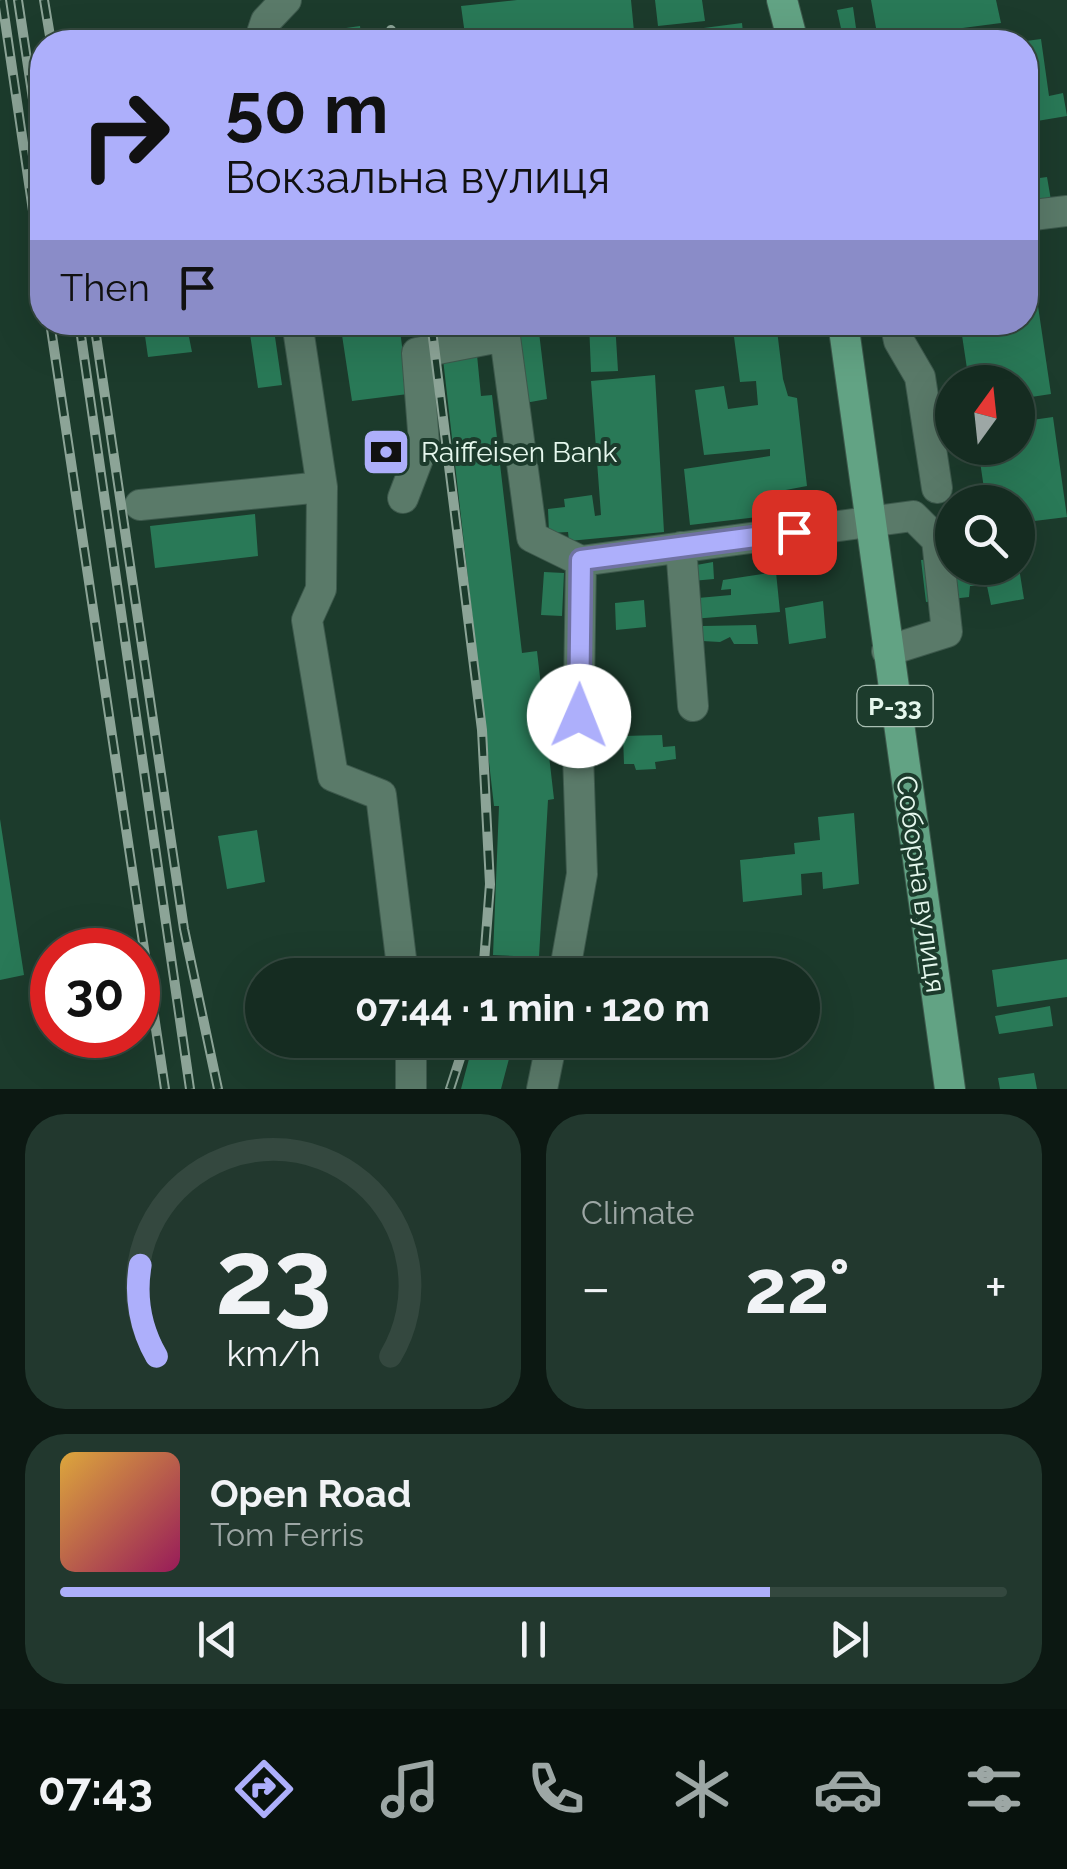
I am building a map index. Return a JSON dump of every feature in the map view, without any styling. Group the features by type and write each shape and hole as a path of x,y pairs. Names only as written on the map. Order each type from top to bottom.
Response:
{"main road":[{"path":"782,0 790,30"},
{"name":"Соборна вулиця","path":"844,335 950,1089"}],"street":[{"path":"263,30 286,0"},
{"path":"1038,214 1067,211"},
{"path":"299,335 322,487 321,589 307,620 333,776 381,795 401,958"},
{"path":"403,498 424,443 417,353 482,335"},
{"path":"505,335 532,537 581,560 913,516 937,540 947,632 887,651"},
{"path":"898,335 920,377 936,485"},
{"path":"140,505 322,487"},
{"path":"681,547 692,706"},
{"path":"567,958 582,874 578,754 581,560"},
{"path":"411,1058 411,1089"},
{"path":"542,1089 548,1058"}],"building":[{"path":"517,0 631,0 634,30 464,30 461,6"},
{"path":"655,0 702,0 705,21 658,26"},
{"path":"871,0 996,0 1001,23 947,30 876,30"},
{"path":"853,7 856,30 841,30 837,10"},
{"path":"742,23 743,30 696,30"},
{"path":"1041,39 1049,96 1063,93 1067,116 1038,121"},
{"path":"1047,177 1052,206 1038,208 1038,178"},
{"path":"1038,306 1051,394 1035,396 1035,365 966,365 962,335 1038,335"},
{"path":"145,335 189,335 192,352 148,357"},
{"path":"250,335 275,335 282,385 258,388"},
{"path":"342,335 401,335 408,394 352,401"},
{"path":"515,335 539,335 547,399 525,403"},
{"path":"590,335 616,335 618,371 591,372"},
{"path":"734,335 778,335 788,396 797,398 807,486 775,492 776,502 810,497 811,518 777,522 775,515 690,525 684,469 770,456 770,449 704,455 695,390 724,386 728,409 758,405 756,381 740,382"},
{"path":"477,355 481,396 492,395 522,653 537,651 554,799 548,800 539,957 493,955 499,806 494,806 443,359"},
{"path":"655,375 664,532 569,541 568,532 549,533 548,509 565,507 564,499 592,495 595,516 601,515 591,381"},
{"path":"1053,417 1067,517 1035,521 1035,485 983,485 981,465 1035,465 1035,420"},
{"path":"255,514 258,556 155,568 150,526"},
{"path":"935,558 935,585 1022,585 1024,599 991,605 987,586 970,586 969,597 926,602 921,560"},
{"path":"713,562 714,579 692,581 691,566"},
{"path":"544,572 564,573 562,616 541,615"},
{"path":"776,572 780,612 692,619 698,598 731,595 731,589 721,590 723,580"},
{"path":"644,600 646,627 616,630 615,603"},
{"path":"823,601 826,638 789,644 785,608"},
{"path":"756,625 758,644 734,644 730,637 720,642 702,641 703,626"},
{"path":"662,735 663,747 675,746 676,759 655,762 656,769 636,770 634,764 624,764 623,736"},
{"path":"854,813 859,884 823,889 822,872 801,874 802,895 743,902 740,860 795,854 794,843 820,840 818,817"},
{"path":"0,819 24,975 0,980"},
{"path":"257,830 265,882 227,889 218,836"},
{"path":"1067,959 1067,997 997,1007 992,970"},
{"path":"1050,1006 1053,1026 999,1034 995,1016"},
{"path":"469,1058 509,1058 501,1089 461,1089"},
{"path":"1034,1073 1037,1089 1000,1089 998,1078"}],"railway":[{"path":"2,0 30,190"},
{"path":"18,0 30,80"},
{"path":"44,0 49,30"},
{"path":"52,335 165,1089"},
{"path":"81,335 190,1089"},
{"path":"96,335 184,929 218,1089"},
{"path":"433,335 482,730 490,884 484,958"},
{"path":"450,1089 460,1058"}],"place":[{"name":"Raiffeisen Bank","path":"386,452"}],"route":[{"path":"579,716 581,560 794,532"}]}
